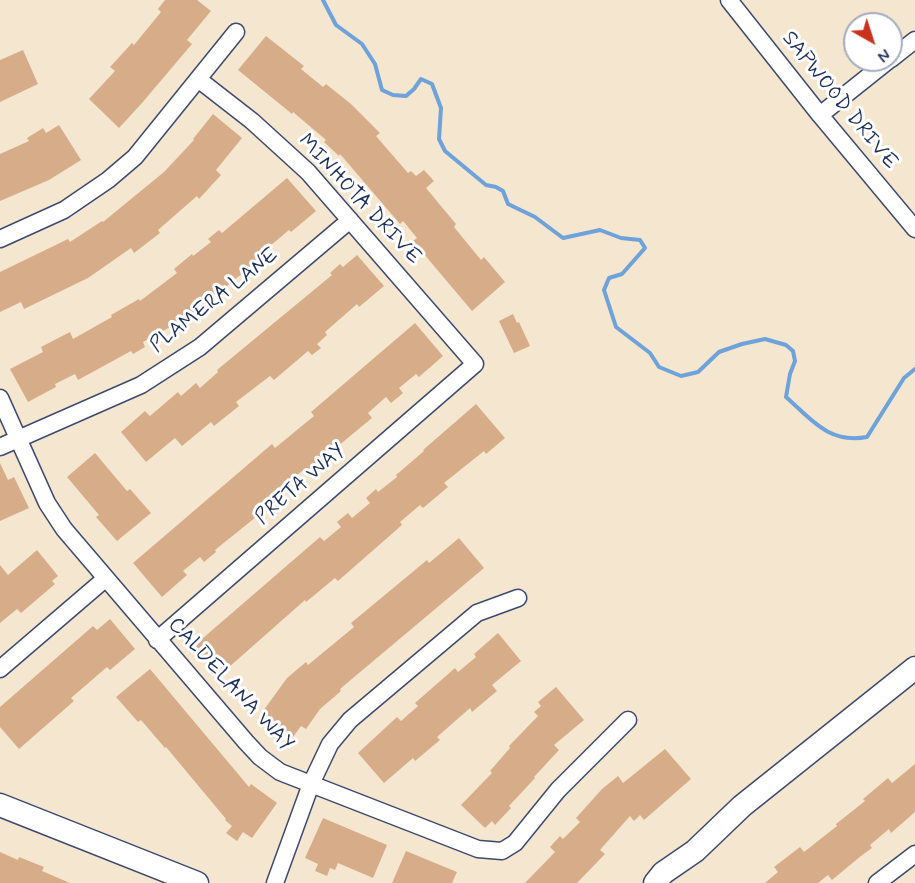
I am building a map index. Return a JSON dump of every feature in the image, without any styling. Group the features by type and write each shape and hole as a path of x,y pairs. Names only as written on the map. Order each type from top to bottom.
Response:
{"street":[{"name":"SAPWOOD DRIVE","path":"729,0 820,115 915,229"},
{"path":"0,238 64,210 108,180 135,157 236,32"},
{"path":"903,49 915,40"},
{"path":"820,115 874,72"},
{"name":"MINHOTA DRIVE","path":"198,79 252,121 308,172 475,364"},
{"name":"PLAMERA LANE","path":"0,447 141,385 200,347 350,220"},
{"name":"PRETA WAY","path":"157,640 475,364"},
{"name":"CALDELANA WAY","path":"0,398 47,503 64,529 157,640 260,757 280,772 478,849 502,851 515,843 558,790 628,720"},
{"path":"0,669 105,579"},
{"path":"275,883 311,784 330,744 350,720 477,613 518,598"},
{"path":"655,883 663,873 695,851 742,806 915,668"},
{"path":"0,805 197,883"},
{"path":"680,883 695,851"},
{"path":"877,883 915,854"}],"building":[{"path":"165,0 197,0 211,11 187,40 192,44 119,128 89,99 115,71 110,67 132,43 134,45 161,12 158,9"},
{"path":"266,36 304,66 301,69 323,87 326,84 351,104 380,133 376,136 408,173 411,171 416,176 424,170 434,181 426,188 456,224 454,227 481,260 484,257 505,282 472,311 413,241 417,238 403,221 400,224 340,154 339,156 324,142 326,140 293,112 292,114 238,70"},
{"path":"23,50 38,84 0,102 0,60"},
{"path":"213,114 242,138 216,170 221,175 199,199 197,196 158,230 160,233 134,253 131,248 88,278 24,309 21,302 0,312 0,272 68,239 70,242 103,222 164,172 194,140"},
{"path":"59,125 81,160 49,180 0,201 0,154 29,141 27,138 43,128 46,133"},
{"path":"287,178 316,211 291,232 289,230 270,246 272,249 172,331 170,327 143,342 145,347 133,354 131,351 78,380 75,374 28,402 10,369 43,352 41,347 70,332 73,339 139,299 140,301 177,273 174,269 192,254 193,256 211,242 208,239 219,230 222,233"},
{"path":"357,255 384,286 359,307 357,304 325,332 327,335 317,344 321,348 312,355 308,351 274,380 270,376 236,402 239,406 214,426 211,422 182,446 175,438 146,462 121,432 145,411 150,416 178,392 181,396 196,383 200,388 218,372 217,370 332,275 330,273 340,264 343,267"},
{"path":"513,314 530,346 514,353 499,321"},
{"path":"415,323 443,356 419,377 416,374 399,388 403,393 391,403 386,397 368,413 372,418 304,474 302,471 285,485 288,490 277,500 272,494 256,507 261,513 215,550 216,552 204,562 200,557 183,571 187,575 162,597 133,563 272,444 275,448 314,416 311,412"},
{"path":"476,404 505,438 486,454 484,451 444,483 448,487 423,508 420,505 400,522 402,525 338,581 335,578 306,602 305,600 220,675 195,645 320,537 324,541 341,527 337,522 348,513 352,518 370,503 366,498 376,489 378,492 397,477 396,475 423,450"},
{"path":"95,453 127,491 130,489 151,513 117,541 96,517 99,515 67,477"},
{"path":"0,463 8,480 14,477 29,508 0,521"},
{"path":"459,538 484,568 340,689 341,691 320,709 306,729 301,726 290,741 258,718 287,678 306,662 308,665 354,627 351,623 427,560 429,563"},
{"path":"37,550 58,576 52,581 55,584 21,613 17,609 0,623 0,565 8,575"},
{"path":"110,619 135,649 110,670 107,667 71,698 74,701 19,749 0,727 0,707 93,626 97,630"},
{"path":"498,633 521,661 492,685 497,691 472,712 470,708 437,737 440,740 415,761 413,758 384,783 358,753 397,717 401,721 418,706 415,703 455,668 458,672 476,657 474,654"},
{"path":"150,669 249,787 251,784 277,803 252,838 243,832 237,841 226,833 232,826 166,747 141,720 138,722 116,697"},
{"path":"556,687 584,720 554,745 559,750 509,806 511,808 495,825 492,821 485,828 461,805 492,773 490,771 510,748 509,746 538,716 534,712 541,706 538,702"},
{"path":"665,749 691,779 644,820 640,815 634,821 630,816 600,850 605,854 577,883 525,883 555,852 550,847 560,836 563,839 580,822 576,818 602,789 618,776 623,783"},
{"path":"915,764 915,812 891,833 889,829 870,845 872,848 832,880 828,875 818,883 765,883 778,872 774,867 800,847 804,852 837,826 836,824 865,801 863,799 888,778 892,783"},
{"path":"323,818 387,845 373,878 338,863 335,870 330,868 327,876 315,871 318,864 305,858"},
{"path":"406,851 457,872 452,883 392,883"},
{"path":"0,852 44,867 42,871 70,883 0,883"}],"waterway":[{"path":"323,0 336,25 362,44 375,64 382,90 393,95 406,96 421,79 432,84 441,108 439,139 445,151 486,185 503,191 508,204 535,217 563,238 600,230 621,238 640,240 645,248 622,274 609,278 604,290 616,327 650,353 659,367 681,376 698,372 719,352 742,344 765,339 786,345 793,351 795,361 786,397 822,428 842,437 854,438 867,437 904,378 915,369"}]}
